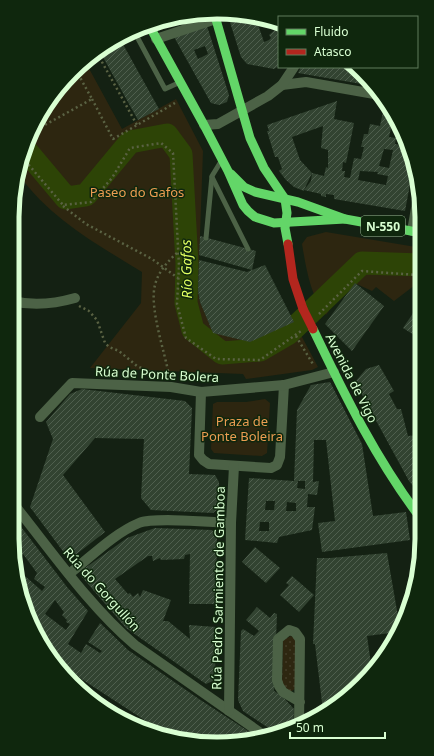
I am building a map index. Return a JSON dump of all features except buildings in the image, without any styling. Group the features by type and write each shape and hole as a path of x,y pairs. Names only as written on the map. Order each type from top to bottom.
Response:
{"main road":[{"path":"216,19 250,138 264,168 285,199"},
{"path":"152,30 187,96 207,129 243,205 248,211 255,217 264,221 285,222 345,219"},
{"path":"228,171 244,187 255,192 298,202 345,219"},
{"name":"Avenida de Vigo","path":"285,199 287,213 285,222 286,237 294,288 310,327 387,472 415,510"},
{"name":"N-550","path":"345,219 415,232"}],"street":[{"path":"156,39 210,19"},
{"path":"207,129 268,96 282,85 293,68"},
{"path":"282,85 306,82 372,94"},
{"path":"286,237 290,231 302,221"},
{"path":"19,302 35,305 75,298"},
{"name":"Rúa de Ponte Bolera","path":"40,417 72,383 171,387 201,392 284,385 334,372"},
{"path":"201,392 199,455 203,460 210,464 271,468 277,465 280,457 284,385"},
{"name":"Rúa Pedro Sarmiento de Gamboa","path":"230,711 231,523 234,466"},
{"name":"Rúa do Gorgullón","path":"19,511 69,574 123,635 135,646 259,732"},
{"path":"69,574 111,540 140,523 158,521 231,523"},
{"path":"299,719 300,702 300,639 296,632 289,630 278,639 277,680 283,692 300,702"}],"lane":[{"path":"137,36 165,88 180,82"},
{"path":"206,238 212,176 222,159"},
{"path":"212,176 248,249"}],"path":[{"path":"99,57 137,125"},
{"path":"79,75 113,139 187,96"},
{"path":"40,128 92,99"},
{"path":"63,205 91,202 112,178 130,148 161,143 173,153 178,252 177,304 186,338 216,358 260,360 310,327"},
{"path":"27,163 63,205 86,224 152,259 178,278"},
{"path":"171,387 153,302 155,284 164,268 178,252"},
{"path":"317,315 362,271 415,275"},
{"path":"75,298 78,305 89,311 97,320 105,343 109,347 119,351 137,366 150,372 168,373"},
{"path":"296,336 315,368"}],"green space":[{"name":"Paseo do Gafos","path":"88,66 122,129 176,99 203,151 198,291 200,302 213,332 250,342 294,322 318,367 312,370 246,379 243,374 90,368 141,303 142,272 91,240 60,218 23,180 30,153 39,129 60,96"},
{"path":"326,232 415,247 415,285 394,301 376,287 372,291 350,281 326,315 312,290 307,272 302,244 307,237"},
{"name":"Praza de Ponte Boleira","path":"265,399 270,403 267,453 262,456 214,453 211,449 213,404 217,402 246,402"},
{"path":"291,636 296,638 295,689 290,692 282,684 283,640"}],"waterway":[{"name":"Río Gafos","path":"30,155 66,198 86,195 130,142 167,135 181,154 187,264 186,303 193,330 222,353 260,350 289,333 362,263 415,265"}],"traffic: fast":[{"path":"216,19 250,138 264,168 285,199 287,213 285,228 288,244"},
{"path":"152,30 204,125 228,171 243,205 248,211 255,217 274,223 345,219"},
{"path":"231,174 244,187 255,192 298,202 345,219 415,232"},
{"path":"313,329 363,428 390,475 415,510"}],"traffic: jam":[{"path":"288,244 293,279 303,309"},
{"path":"303,309 313,329"}]}
